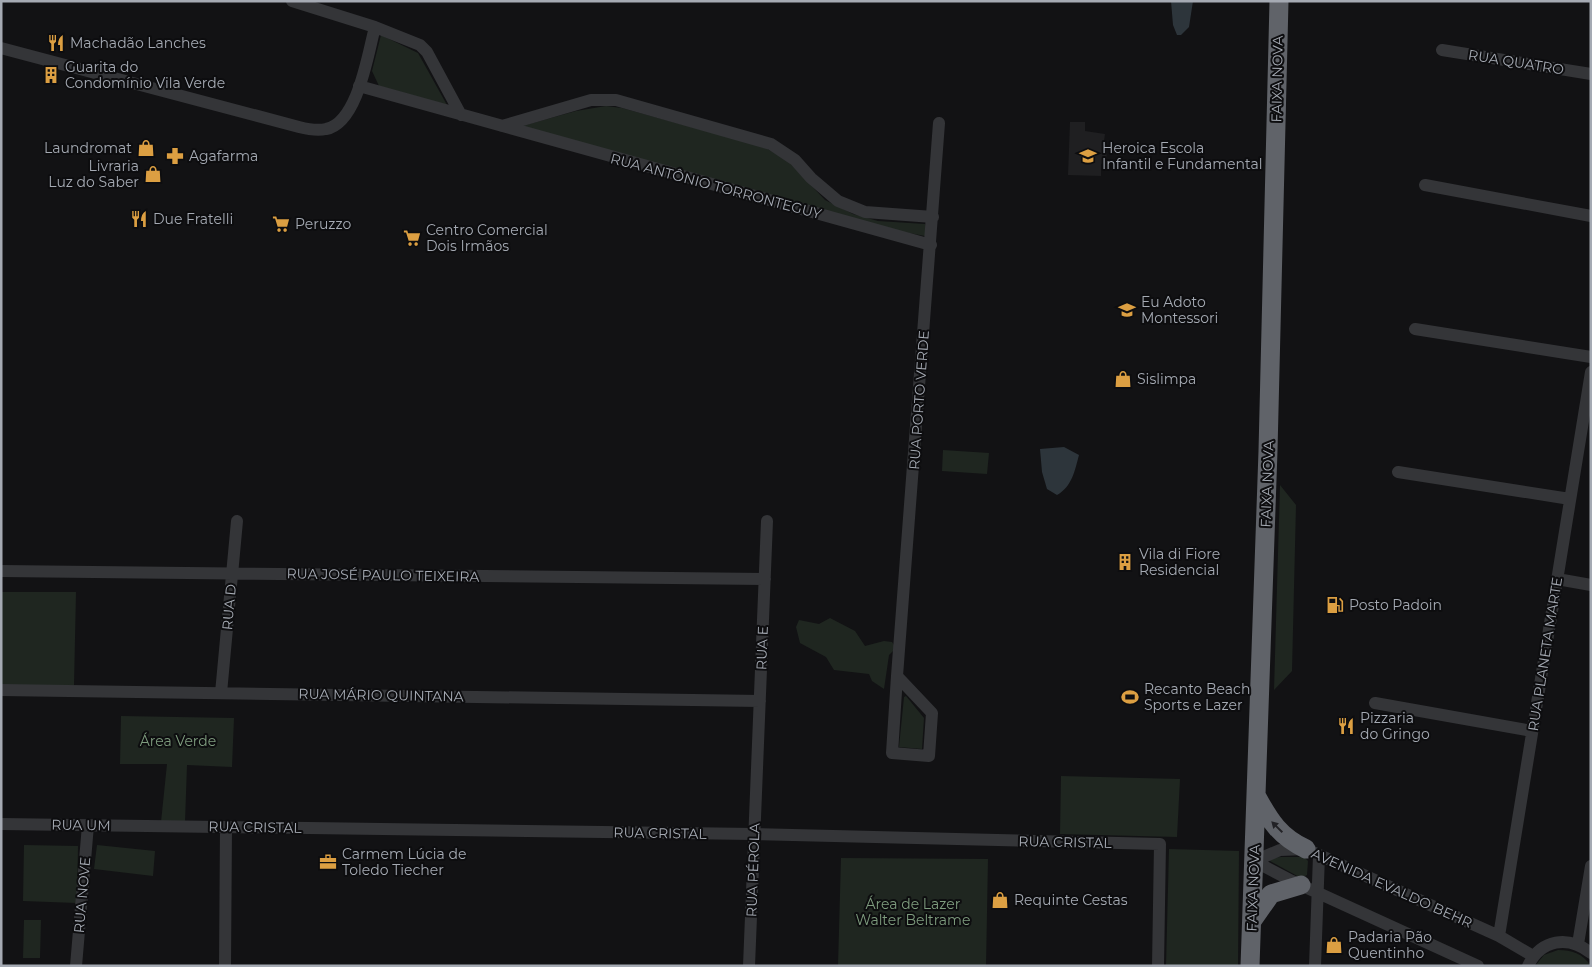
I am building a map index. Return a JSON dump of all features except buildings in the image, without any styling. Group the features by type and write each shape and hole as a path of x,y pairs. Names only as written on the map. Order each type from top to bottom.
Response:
{"highway":[{"name":"FAIXA NOVA","path":"1250,966 1268,452 1279,1"},
{"path":"1256,796 1270,821 1291,842 1312,852"},
{"path":"1252,921 1271,894 1309,889"}],"street":[{"path":"292,1 375,27 420,45 427,52 461,115"},
{"path":"3,47 313,130 335,126 347,113 359,86 375,27"},
{"name":"RUA QUATRO","path":"1442,50 1591,74"},
{"name":"RUA ANTÔNIO TORRONTEGUY","path":"359,86 930,245"},
{"name":"RUA ANTÔNIO TORRONTEGUY","path":"502,126 591,100 616,100 770,144 795,160 838,201 865,212 933,217"},
{"name":"RUA PORTO VERDE","path":"897,676 932,713 929,756 892,752 897,676 930,245 933,217 939,123"},
{"path":"1425,185 1591,216"},
{"path":"1415,329 1591,357"},
{"name":"RUA PLANETA MARTE","path":"1499,936 1591,372"},
{"path":"1398,472 1570,499"},
{"name":"RUA D","path":"221,693 238,521"},
{"name":"RUA E","path":"757,774 767,521"},
{"name":"RUA JOSÉ PAULO TEIXEIRA","path":"1,570 765,579"},
{"path":"1557,580 1591,585"},
{"name":"RUA MÁRIO QUINTANA","path":"1,690 760,701"},
{"path":"1375,703 1532,731"},
{"name":"RUA PÉROLA","path":"749,966 757,774"},
{"name":"RUA UM","path":"1,824 160,826"},
{"name":"RUA NOVE","path":"76,966 88,825"},
{"name":"RUA CRISTAL","path":"160,826 754,834 1160,844 1158,966"},
{"path":"225,966 226,827"},
{"name":"AVENIDA EVALDO BEHR","path":"1254,861 1280,850 1312,852 1499,936 1531,961"},
{"path":"1312,852 1309,889 1315,966"},
{"path":"1254,861 1309,889 1478,966"},
{"path":"1578,944 1591,866"},
{"path":"1531,961 1546,946 1562,941 1578,944 1591,953"}],"shaded area":[{"path":"1171,1 1193,1 1189,27 1181,35 1177,35 1173,25"},
{"name":"Heroica Escola Infantil e Fundamental","path":"1070,122 1085,122 1085,131 1105,134 1103,148 1107,148 1106,163 1101,164 1101,176 1068,175"},
{"path":"1064,447 1079,455 1069,483 1057,495 1047,489 1042,472 1040,449"}],"green space":[{"path":"381,35 418,53 447,105 379,86 372,71"},
{"path":"606,106 622,108 764,147 787,160 825,200 853,214 878,221 925,224 927,231 925,236 882,228 522,126 576,111"},
{"path":"943,450 989,453 987,474 942,471"},
{"path":"1280,485 1296,505 1292,671 1274,690"},
{"path":"1,592 76,592 74,685 1,685"},
{"path":"830,618 855,631 865,646 884,641 892,642 896,648 889,655 884,689 872,681 869,674 834,670 826,657 800,643 796,627 799,620 819,624"},
{"path":"906,696 924,718 922,749 899,747 904,697"},
{"name":"Área Verde","path":"121,716 234,718 232,767 187,765 185,822 161,822 167,764 120,764"},
{"path":"1061,776 1180,779 1177,837 1060,834"},
{"path":"24,845 78,846 77,903 23,901"},
{"path":"97,845 155,851 153,876 94,869"},
{"path":"1169,849 1239,851 1238,966 1166,966"},
{"path":"1304,857 1308,861 1307,875 1301,878 1270,861 1271,858"},
{"name":"Área de Lazer Walter Beltrame","path":"841,858 988,859 986,966 838,966"},
{"path":"24,920 41,920 40,958 23,958"},
{"path":"1558,950 1576,953 1591,966 1535,966 1544,955"}],"place":[{"name":"Machadão Lanches","path":"56,43"},
{"name":"Guarita do Condomínio Vila Verde","path":"51,75"},
{"name":"Laundromat","path":"146,148"},
{"name":"Agafarma","path":"175,156"},
{"name":"Heroica Escola Infantil e Fundamental","path":"1088,156"},
{"name":"Livraria Luz do Saber","path":"153,174"},
{"name":"Due Fratelli","path":"139,219"},
{"name":"Peruzzo","path":"281,224"},
{"name":"Centro Comercial Dois Irmãos","path":"412,238"},
{"name":"Eu Adoto Montessori","path":"1127,310"},
{"name":"Sislimpa","path":"1123,379"},
{"name":"Vila di Fiore Residencial","path":"1125,562"},
{"name":"Posto Padoin","path":"1335,605"},
{"name":"Recanto Beach Sports e Lazer","path":"1130,697"},
{"name":"Pizzaria do Gringo","path":"1346,726"},
{"name":"Carmem Lúcia de Toledo Tiecher","path":"328,862"},
{"name":"Requinte Cestas","path":"1000,900"},
{"name":"Padaria Pão Quentinho","path":"1334,945"}]}
